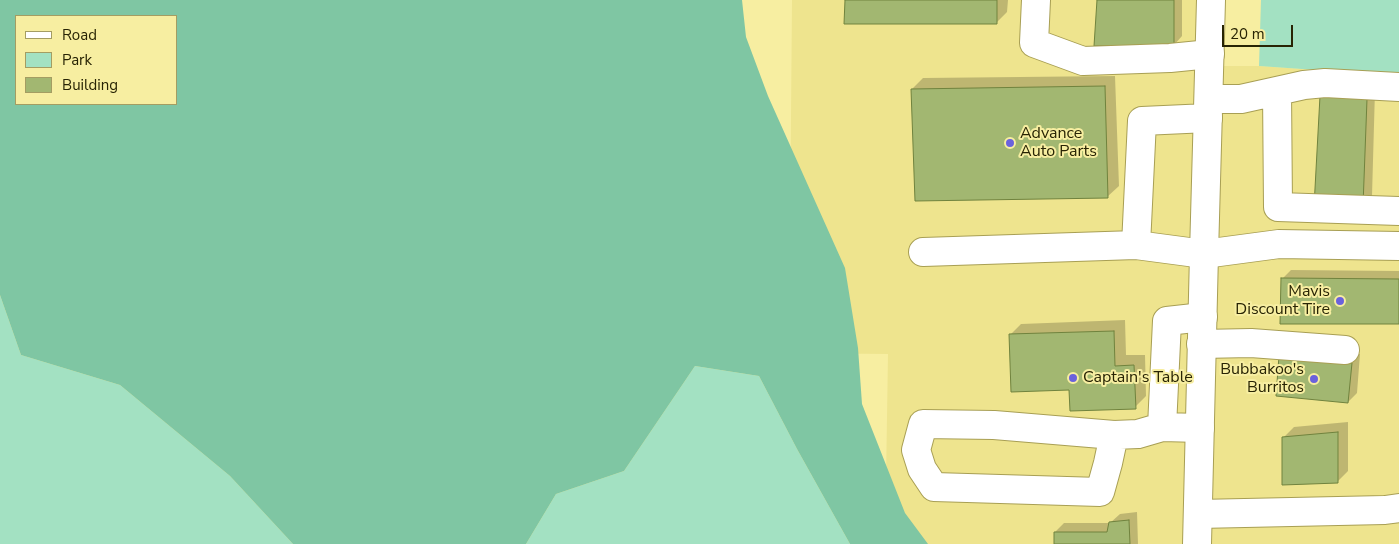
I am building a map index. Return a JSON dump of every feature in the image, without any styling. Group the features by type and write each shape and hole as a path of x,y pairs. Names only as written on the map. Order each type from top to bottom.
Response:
{"main road":[{"path":"1036,0 1034,43 1083,61 1170,58 1210,54"},
{"path":"1197,544 1201,344 1212,0"},
{"path":"1136,245 1142,121 1208,109 1241,99 1304,85 1325,83 1399,87"},
{"path":"1277,91 1278,207 1399,211"},
{"path":"923,252 1136,245 1204,254 1279,244 1399,246"},
{"path":"1162,427 1167,321 1203,317"},
{"path":"1201,344 1251,343 1345,350"},
{"path":"1114,435 1100,492 934,487 922,469 916,450 923,424 994,425 1114,435 1138,434 1162,427 1200,428"},
{"path":"1198,514 1385,510 1399,508"}],"shaded area":[{"path":"792,0 1211,0 1210,66 1259,66 1373,74 1399,78 1399,544 885,544 888,354 789,353"}],"green space":[{"path":"0,0 742,0 746,37 768,96 845,268 858,348 862,404 905,513 928,544 850,544 759,376 695,366 624,471 556,494 526,544 293,544 230,476 120,385 21,355 0,295"},
{"path":"1261,0 1399,0 1399,78 1373,74 1259,66"},
{"path":"0,295 21,355 120,385 230,476 293,544 0,544"},
{"path":"695,366 759,376 850,544 526,544 556,494 624,471"}],"building":[{"path":"845,0 997,0 997,24 844,24"},
{"path":"1097,0 1174,0 1174,46 1094,46"},
{"name":"Advance Auto Parts","path":"1105,86 1108,198 915,201 911,89"},
{"path":"1320,96 1367,99 1363,206 1314,207"},
{"name":"Mavis Discount Tire","path":"1281,278 1399,279 1399,324 1280,324"},
{"name":"Captain's Table","path":"1114,331 1115,366 1134,365 1136,409 1070,411 1069,390 1011,392 1009,334"},
{"name":"Bubbakoo's Burritos","path":"1279,356 1352,363 1348,403 1276,396"},
{"path":"1338,432 1338,483 1282,485 1282,437"},
{"path":"1129,520 1130,544 1054,544 1054,532 1107,532 1109,522"}],"place":[{"name":"Advance Auto Parts","path":"1010,143"},
{"name":"Mavis Discount Tire","path":"1340,301"},
{"name":"Captain's Table","path":"1073,378"},
{"name":"Bubbakoo's Burritos","path":"1314,379"}]}
